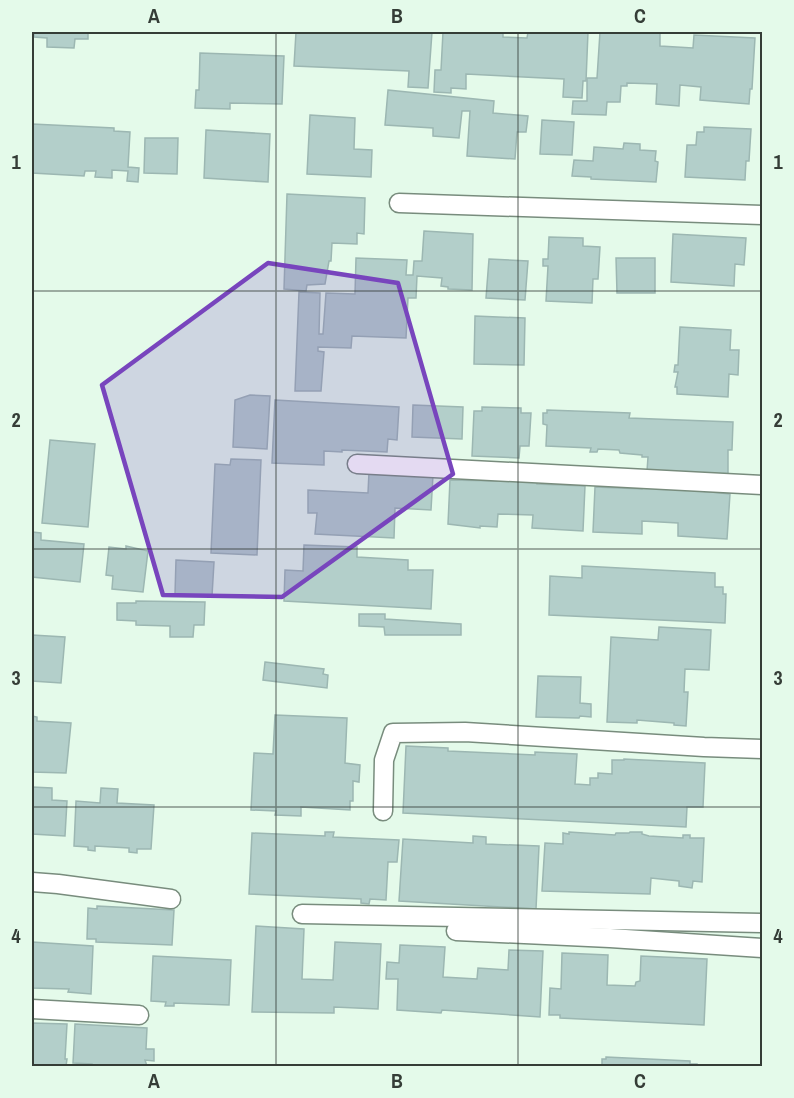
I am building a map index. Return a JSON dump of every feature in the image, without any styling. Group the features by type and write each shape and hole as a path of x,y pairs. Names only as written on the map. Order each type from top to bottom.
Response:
{"lane":[{"path":"399,203 762,215"},
{"path":"357,464 762,485"},
{"path":"383,811 384,760 393,733 465,732 762,749"},
{"path":"32,882 171,898"},
{"path":"302,914 762,923"},
{"path":"456,931 762,948"},
{"path":"32,1009 139,1015"}],"highlighted area":[{"path":"268,263 398,283 453,474 282,597 163,595 102,385"}],"building":[{"path":"34,32 88,32 88,39 75,39 74,48 47,47 47,38 34,37"},
{"path":"296,32 432,32 428,88 408,87 409,71 294,66"},
{"path":"443,32 503,32 503,37 527,38 528,32 588,32 586,81 583,81 582,98 563,97 564,79 466,74 466,89 451,88 451,93 434,92 435,70 441,70"},
{"path":"600,32 660,33 660,46 693,48 694,35 755,38 749,104 700,100 701,87 680,85 679,106 656,104 657,84 627,83 627,86 621,86 620,102 607,102 606,115 572,114 573,101 587,101 587,78 597,78"},
{"path":"200,53 284,56 282,104 230,103 230,109 195,108 196,90 199,90"},
{"path":"388,90 494,101 493,113 528,116 526,132 517,132 515,159 467,156 470,111 462,111 459,138 433,136 433,128 385,125"},
{"path":"310,115 355,118 354,149 372,150 371,177 307,174"},
{"path":"542,120 574,122 572,155 540,154"},
{"path":"32,124 114,128 114,131 130,132 128,167 139,168 138,182 127,181 128,171 112,170 112,178 95,177 96,171 85,171 84,176 32,173"},
{"path":"704,127 751,129 745,180 685,177 687,145 696,145 697,132 704,132"},
{"path":"206,130 270,134 268,182 204,178"},
{"path":"145,138 178,138 177,174 144,173"},
{"path":"624,143 640,144 640,150 656,151 655,161 658,162 656,182 572,176 574,160 593,161 594,147 623,149"},
{"path":"287,194 365,198 364,234 357,233 357,244 332,243 331,261 329,261 325,284 307,285 306,291 284,289"},
{"path":"424,231 473,234 472,290 448,289 448,287 441,286 442,278 417,276 416,298 408,298 406,338 352,336 351,348 318,347 318,351 324,352 321,391 295,391 299,292 320,293 319,334 323,334 326,293 355,294 356,258 407,260 406,275 413,275 414,261 422,261"},
{"path":"673,234 746,238 744,265 735,264 734,286 671,282"},
{"path":"549,237 583,238 583,246 600,247 598,279 593,279 592,303 546,301 548,266 543,266 543,259 548,259"},
{"path":"616,258 655,258 655,293 617,293"},
{"path":"489,259 528,261 525,300 486,298"},
{"path":"475,316 525,318 524,365 474,364"},
{"path":"680,327 731,330 730,350 739,350 738,375 729,374 728,397 677,394 677,387 675,387 678,372 674,372 675,365 678,365"},
{"path":"250,395 270,396 267,449 233,447 235,400"},
{"path":"275,400 399,407 397,440 388,439 387,452 324,451 324,465 272,463"},
{"path":"413,405 463,407 462,439 412,437"},
{"path":"482,407 521,408 521,413 531,413 529,446 520,446 519,458 472,456 474,411 482,411"},
{"path":"547,410 630,413 629,418 733,422 732,450 728,450 728,474 647,471 648,457 642,457 642,455 620,453 619,450 598,449 597,452 590,452 591,448 546,446 547,425 543,424 543,413 547,413"},
{"path":"50,440 95,444 88,527 42,523"},
{"path":"231,459 261,460 257,555 211,553 215,464 230,465"},
{"path":"369,472 433,475 431,510 395,508 394,538 315,534 317,513 308,513 308,490 368,493"},
{"path":"497,478 537,481 537,484 585,486 583,531 532,528 533,515 498,514 497,527 480,526 480,528 448,524 450,480 497,481"},
{"path":"642,485 730,494 727,539 678,536 678,523 642,521 642,534 593,532 595,487 642,489"},
{"path":"32,532 41,533 41,540 84,544 80,582 32,577"},
{"path":"304,545 357,547 357,557 408,560 408,570 433,570 431,609 284,601 285,570 303,571"},
{"path":"126,546 148,551 143,592 112,589 113,576 106,575 109,547 126,549"},
{"path":"176,560 214,562 212,596 175,594"},
{"path":"582,566 715,573 715,587 723,587 723,594 726,594 725,623 549,615 550,576 582,578"},
{"path":"136,601 205,602 204,625 194,625 193,637 170,637 170,626 136,625 136,621 117,620 117,603 136,603"},
{"path":"359,614 385,614 385,619 461,624 461,635 385,635 384,627 359,626"},
{"path":"659,627 711,630 709,670 685,669 684,692 688,692 686,726 637,720 637,723 607,722 611,637 658,640"},
{"path":"32,635 65,637 61,683 32,681"},
{"path":"265,662 324,669 323,674 328,675 327,688 263,680"},
{"path":"538,676 581,677 580,703 591,704 591,717 536,717"},
{"path":"275,715 347,718 345,763 360,765 359,782 353,781 353,801 350,801 350,810 301,807 301,816 275,815 276,811 251,810 254,753 273,754"},
{"path":"32,716 37,717 37,721 71,723 66,773 32,772"},
{"path":"406,746 448,748 448,751 535,755 535,752 577,754 575,784 590,785 590,778 598,778 598,773 612,774 612,760 705,763 703,807 687,807 686,827 403,813"},
{"path":"32,787 52,788 52,800 67,801 65,836 32,834"},
{"path":"101,788 118,789 117,803 154,805 151,849 137,849 137,853 129,852 129,848 95,846 95,851 88,850 88,847 74,846 76,801 100,803"},
{"path":"325,832 334,832 333,837 399,840 397,862 388,862 386,900 370,899 369,904 361,903 361,899 249,894 252,833 325,836"},
{"path":"569,832 615,835 616,833 642,832 649,836 683,838 683,835 690,835 690,838 704,838 702,882 693,881 692,888 679,886 679,881 651,878 650,894 542,891 545,843 563,844 563,833 569,834"},
{"path":"473,836 486,837 486,844 539,846 536,909 399,901 403,839 473,843"},
{"path":"97,906 174,910 172,945 96,942 96,939 87,939 88,908 97,909"},
{"path":"256,926 304,929 302,979 333,980 335,942 381,944 378,1009 334,1007 334,1013 252,1012"},
{"path":"32,942 93,946 91,994 68,992 69,989 32,988"},
{"path":"400,945 445,947 443,977 477,979 478,968 508,970 509,950 543,951 540,1017 442,1010 441,1013 397,1010 398,979 386,979 387,962 399,963"},
{"path":"562,953 608,955 607,985 635,986 636,982 640,981 641,956 707,959 704,1025 560,1018 560,1015 549,1015 550,988 561,989"},
{"path":"153,956 231,960 229,1005 174,1003 174,1006 165,1006 166,1002 151,1001"},
{"path":"32,1023 67,1024 66,1066 32,1066"},
{"path":"75,1024 147,1028 146,1049 154,1049 154,1061 145,1060 147,1066 92,1066 92,1064 73,1063"},
{"path":"606,1057 690,1061 690,1064 697,1064 697,1066 602,1066 602,1059"}]}
